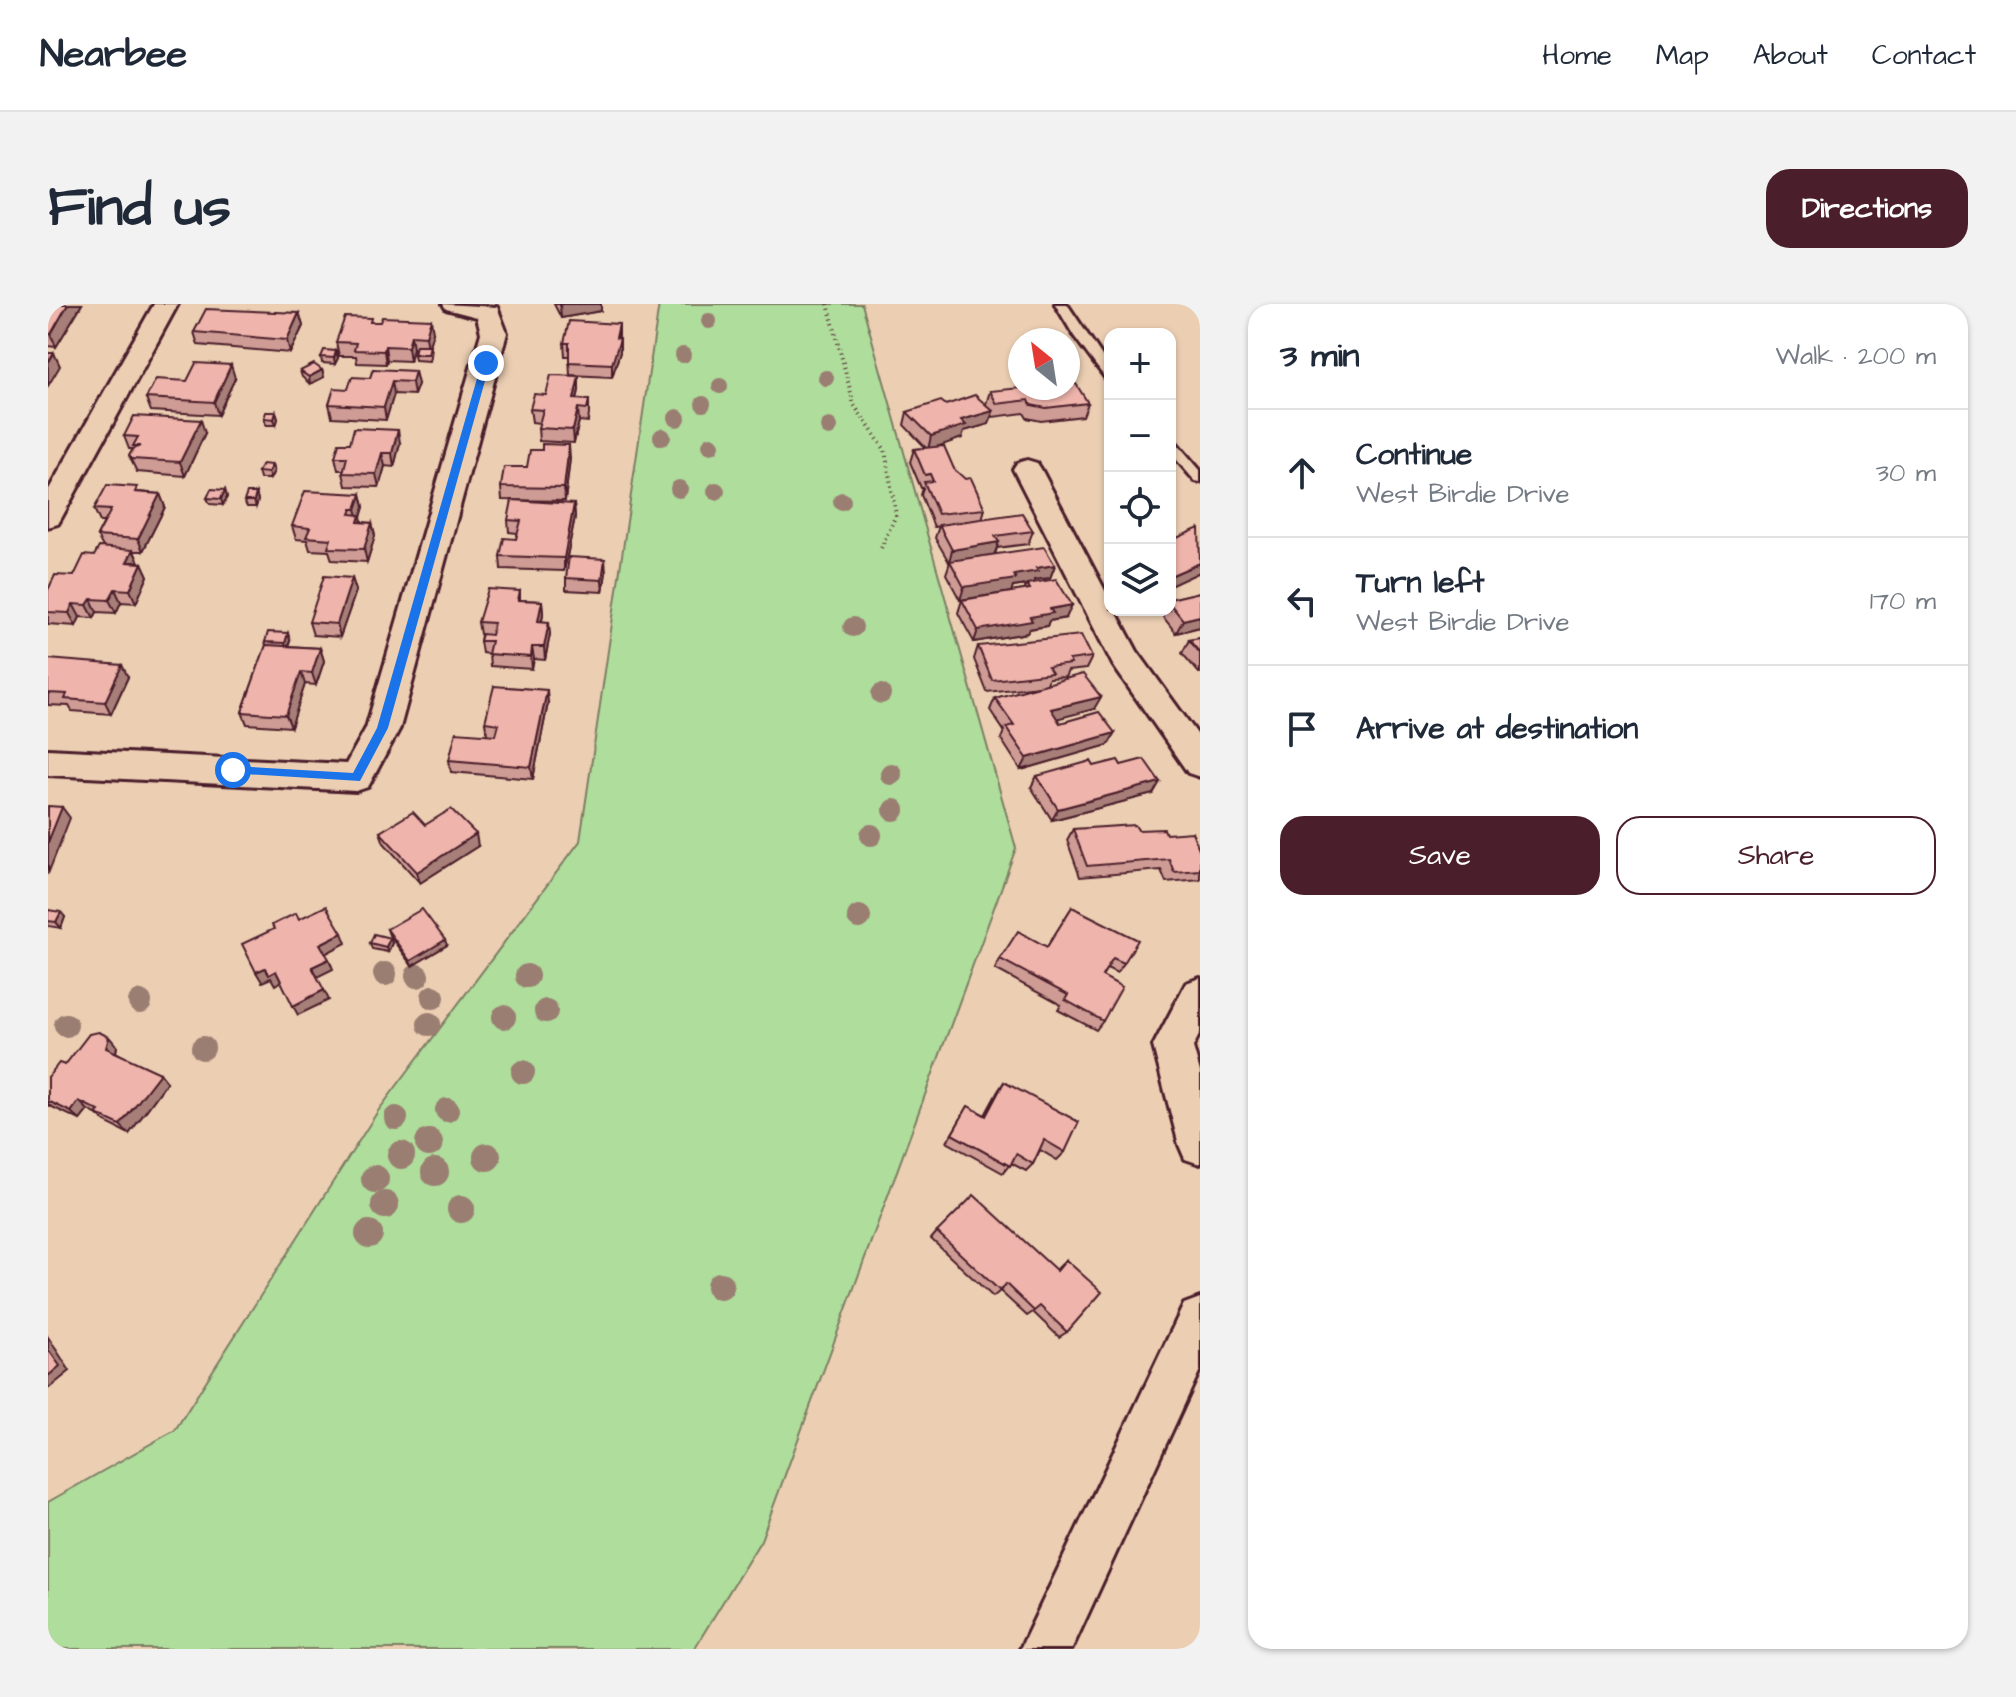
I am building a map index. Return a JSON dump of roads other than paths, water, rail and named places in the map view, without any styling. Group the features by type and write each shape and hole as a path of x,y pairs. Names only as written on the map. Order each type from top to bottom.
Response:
{"street":[{"path":"48,517 166,304"},
{"path":"48,762 356,778 383,728 494,333 488,312 455,304"},
{"path":"1027,469 1124,657 1200,764"},
{"path":"1200,995 1173,1046 1200,1145"},
{"path":"1046,1649 1200,1320"}],"lane":[{"path":"1061,304 1104,368"},
{"path":"1176,451 1200,478"}]}
